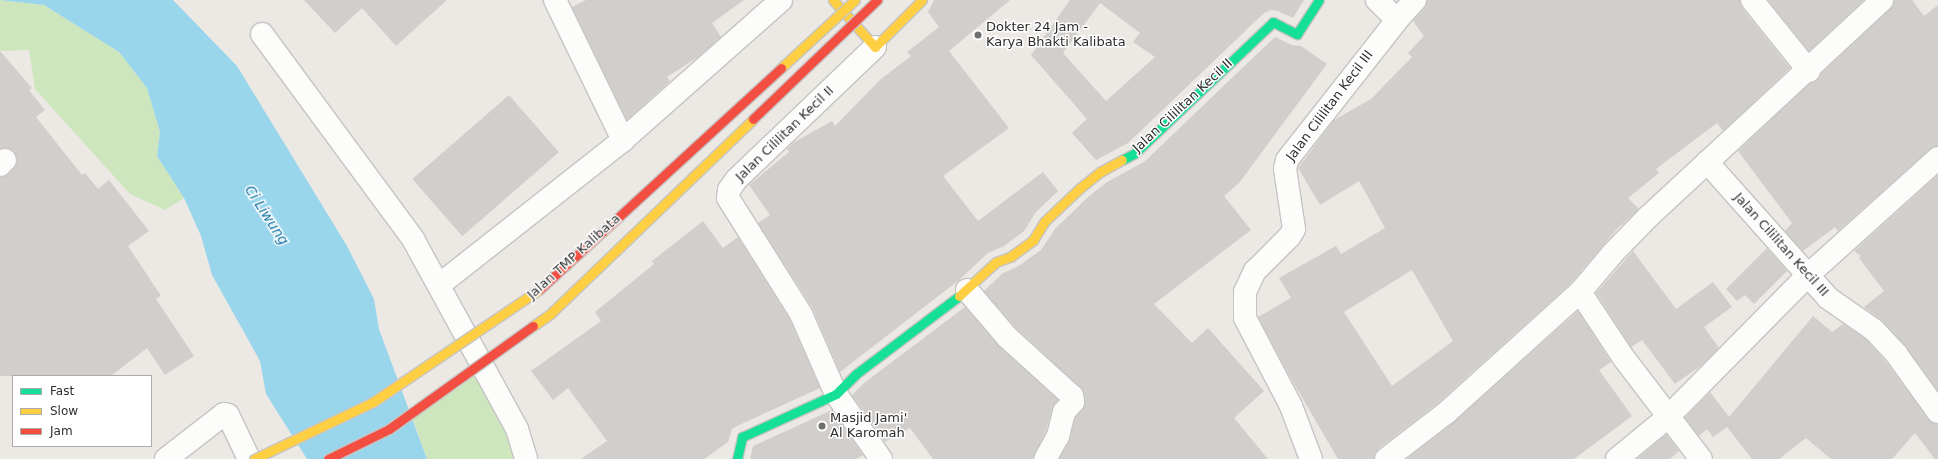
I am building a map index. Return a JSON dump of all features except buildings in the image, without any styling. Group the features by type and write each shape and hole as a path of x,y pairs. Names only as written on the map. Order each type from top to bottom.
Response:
{"main road":[{"path":"833,0 875,47"},
{"name":"Jalan TMP Kalibata","path":"254,459 374,402 532,296 855,0"},
{"name":"Jalan TMP Kalibata","path":"328,459 389,429 550,314 877,0"},
{"name":"Jalan Cililitan Kecil II","path":"875,47 922,0"},
{"name":"Jalan Cililitan Kecil II","path":"836,394 856,374 967,290 996,262 1010,257 1033,240 1045,221 1080,188 1100,172 1135,153 1273,22 1297,34 1319,0"},
{"path":"737,459 744,436 836,394"}],"street":[{"path":"555,0 623,140"},
{"path":"439,285 623,140 780,0"},
{"path":"1377,0 1397,20"},
{"name":"Jalan Cililitan Kecil III","path":"1311,459 1291,406 1245,318 1245,292 1255,271 1290,236 1294,229 1285,169 1287,160 1397,20 1415,0"},
{"path":"1752,0 1809,71"},
{"path":"1386,459 1446,413 1580,292 1613,253 1707,162 1809,71 1882,0"},
{"path":"262,34 413,239 518,429 526,459"},
{"name":"Jalan Cililitan Kecil II","path":"875,47 729,190 728,198 801,314 836,394 881,459"},
{"path":"1616,459 1668,416 1807,276 1938,158"},
{"name":"Jalan Cililitan Kecil III","path":"1707,162 1828,298 1874,330 1897,355 1938,412"},
{"path":"967,290 1006,337 1072,396 1073,402 1064,412 1058,436 1045,459"},
{"path":"1580,292 1623,357 1701,459"},
{"path":"166,459 224,414 228,415 248,459"}],"green space":[{"path":"0,0 44,5 119,52 147,88 160,132 157,156 184,198 165,210 130,194 35,89 29,50 0,51"},
{"path":"481,362 526,459 427,459 411,413"}],"water":[{"name":"Ci Liwung","path":"0,0 173,0 237,66 347,246 374,299 379,329 427,459 307,459 266,394 260,361 212,275 201,236 184,198 157,156 160,132 147,88 119,52 44,5"}],"traffic: fast":[{"path":"1122,160 1135,153 1273,22 1297,34 1319,0"},
{"path":"737,459 742,437 836,394 856,374 959,296"}],"traffic: slow":[{"path":"833,0 875,47 922,0"},
{"path":"781,68 855,0"},
{"path":"533,326 550,314 753,119"},
{"path":"959,296 996,262 1010,257 1033,240 1045,221 1080,188 1100,172 1122,160"},
{"path":"254,459 373,402 540,289"}],"traffic: jam":[{"path":"753,119 877,0"},
{"path":"540,289 781,68"},
{"path":"328,459 389,429 533,326"}],"place":[{"name":"Dokter 24 Jam - Karya Bhakti Kalibata","path":"978,35"},
{"name":"Masjid Jami' Al Karomah","path":"822,426"}]}
